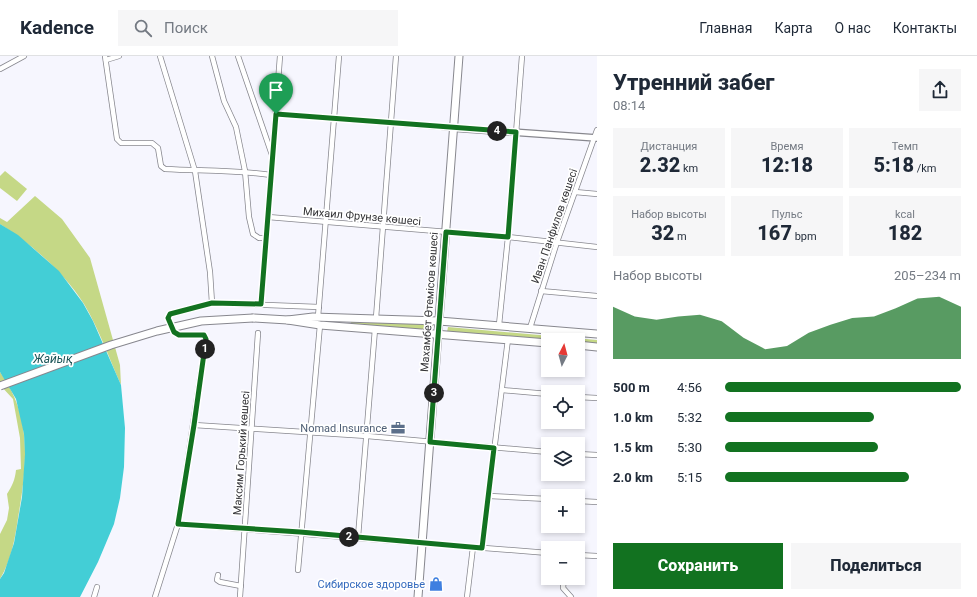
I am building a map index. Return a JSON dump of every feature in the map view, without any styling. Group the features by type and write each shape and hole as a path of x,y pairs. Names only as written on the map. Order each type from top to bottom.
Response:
{"main road":[{"name":"Махамбет Өтемісов көшесі","path":"418,597 459,56"},
{"path":"288,320 318,317 376,318 499,325 597,334"},
{"path":"0,386 111,345 157,331 201,321 254,318 288,320 320,326 541,341"},
{"path":"585,346 597,347"}],"street":[{"path":"0,69 24,56"},
{"path":"120,56 106,58 117,139 121,143 152,143 158,148 161,166 165,169 195,171 245,171 271,175"},
{"path":"160,56 195,171 210,272 212,303"},
{"path":"212,56 224,101 236,127 245,171 249,217 253,234 259,238 266,238"},
{"path":"238,56 272,157"},
{"path":"261,304 280,56"},
{"path":"318,317 339,56"},
{"path":"376,318 396,56"},
{"path":"499,325 508,237 522,56"},
{"path":"276,114 596,138"},
{"name":"Иван Панфилов көшесі","path":"530,328 557,242 596,138 597,130"},
{"path":"575,192 597,194"},
{"name":"Михаил Фрунзе көшесі","path":"268,217 508,237 597,247"},
{"path":"541,291 597,296"},
{"path":"155,597 178,524 206,339 204,335 179,335 174,332 168,318 170,314 212,303 261,304 319,308"},
{"path":"298,570 309,432 320,326"},
{"path":"358,537 375,329"},
{"name":"Максим Горький көшесі","path":"240,597 258,333"},
{"path":"482,548 508,339"},
{"path":"502,390 541,393"},
{"path":"585,397 597,398"},
{"path":"194,425 367,436 541,451"},
{"path":"585,454 597,455"},
{"path":"489,496 541,499"},
{"path":"585,501 597,502"},
{"path":"178,524 300,532 541,552"},
{"path":"467,597 473,547"},
{"path":"585,555 597,556"},
{"path":"218,575 217,580 220,582 241,586"},
{"path":"564,585 564,588 571,597"},
{"path":"94,597 97,587"}],"green space":[{"path":"5,171 27,189 17,201 0,188 0,176"},
{"path":"35,196 62,219 90,258 120,365 121,385 94,323 76,292 57,270 35,250 0,224 0,218 7,222"},
{"path":"351,321 433,325 432,330 351,325"},
{"path":"448,327 541,335 541,339 447,332"},
{"path":"585,339 597,340 597,345 585,344"},
{"path":"0,372 11,389 23,424 25,461 24,479 14,542 7,565 0,579 0,534 7,520 9,508 7,494 13,483 16,470 21,469 20,438 13,399 0,385"}],"water":[{"name":"Жайық","path":"0,224 18,235 59,271 83,303 93,321 121,385 125,428 124,467 120,498 114,524 98,562 80,597 0,597 0,579 4,573 14,543 22,497 25,454 24,434 16,399 0,372"}],"place":[{"name":"Nomad Insurance","path":"398,428"},
{"name":"Сибирское здоровье","path":"436,584"}],"route":[{"path":"276,114 516,132 508,237 446,232 430,442 494,448 482,548 300,532 178,524 206,339 204,335 179,335 174,332 168,318 170,314 212,303 261,304 276,114"}]}
